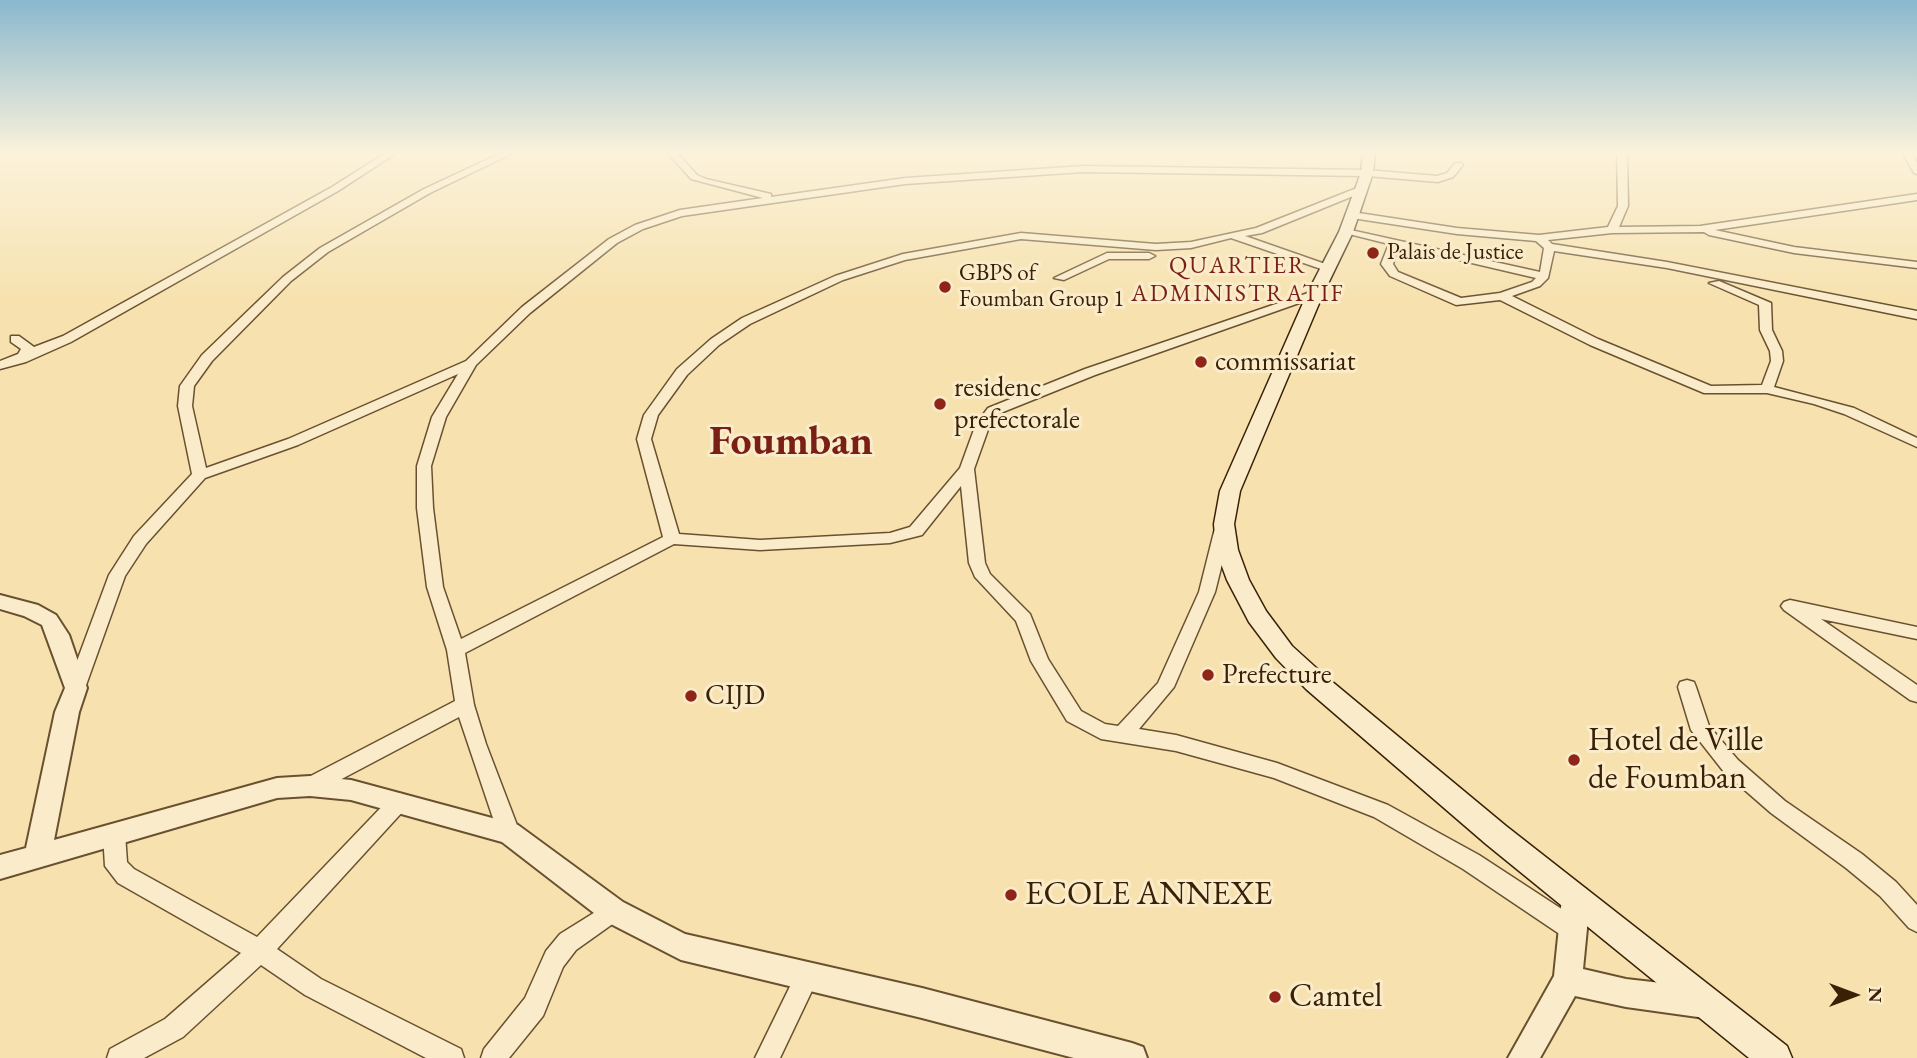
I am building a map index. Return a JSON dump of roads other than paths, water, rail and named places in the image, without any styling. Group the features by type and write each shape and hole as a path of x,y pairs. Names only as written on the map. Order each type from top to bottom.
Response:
{"main road":[{"path":"1356,201 1349,223 1240,462 1230,491 1224,524 1227,550 1238,580 1257,616 1284,652 1325,691 1775,1058"}],"street":[{"path":"0,365 22,359 88,328 315,201"},
{"path":"200,475 185,405 187,386 207,358 287,279 324,250 409,201"},
{"path":"509,833 465,705 456,650 435,587 425,508 424,466 439,417 471,363 526,310 580,266 639,227 680,213 751,201"},
{"path":"671,538 644,439 651,415 682,372 716,342 746,321 874,264 962,244 1021,236 1156,247 1191,245 1258,230 1311,201"},
{"path":"1612,230 1623,201"},
{"path":"1349,223 1539,238 1612,230 1700,229 1887,201"},
{"path":"1349,223 1395,242 1544,276"},
{"path":"1700,229 1794,250 1917,265"},
{"path":"1232,235 1327,268"},
{"path":"1539,238 1549,247 1682,268 1917,315"},
{"path":"1395,242 1387,264 1394,274 1460,302 1502,296 1535,284 1544,276 1549,247"},
{"path":"1060,278 1107,256 1164,256 1181,252 1191,245"},
{"path":"1682,268 1765,303 1766,330 1776,351 1777,361 1767,389"},
{"path":"456,650 671,538 760,545 890,538 916,531 967,469 983,424 993,411 1090,372 1315,294"},
{"path":"1502,296 1604,347 1709,390 1767,389 1849,411 1917,443"},
{"path":"15,340 28,348 22,359"},
{"path":"38,854 67,712 117,575 140,540 200,475 329,427 471,363"},
{"path":"967,469 977,563 983,577 1024,618 1040,661 1074,716 1087,726 1176,743 1277,771 1381,811 1471,862 1575,931"},
{"path":"1123,734 1165,687 1207,592 1224,524"},
{"path":"0,602 31,610 50,620 76,688"},
{"path":"1917,633 1790,606 1917,695"},
{"path":"1687,687 1701,730 1731,766 1778,807 1854,860 1888,889 1917,921"},
{"path":"310,786 465,705"},
{"path":"0,867 277,788 310,786 351,790 509,833 613,911 681,947 944,1009 1132,1058"},
{"path":"119,1058 174,1028 260,951 399,802"},
{"path":"114,834 116,866 126,876 260,951 313,987 452,1058"},
{"path":"1523,1058 1568,980 1575,931 1576,898"},
{"path":"493,1058 534,1007 555,959 568,942 613,911"},
{"path":"767,1058 806,978"},
{"path":"1568,980 1626,993 1709,1003"}],"place":[{"name":"Palais de Justice","path":"1373,253"},
{"name":"GBPS of Foumban Group 1","path":"945,287"},
{"name":"commissariat","path":"1201,362"},
{"name":"residenc prefectorale","path":"940,404"},
{"name":"Prefecture","path":"1208,675"},
{"name":"CIJD","path":"691,696"},
{"name":"Hotel de Ville de Foumban","path":"1574,760"},
{"name":"ECOLE ANNEXE","path":"1011,895"},
{"name":"Camtel","path":"1275,997"}],"district":[{"name":"QUARTIER ADMINISTRATIF","path":"1238,280"},
{"name":"Foumban","path":"791,443"}]}
